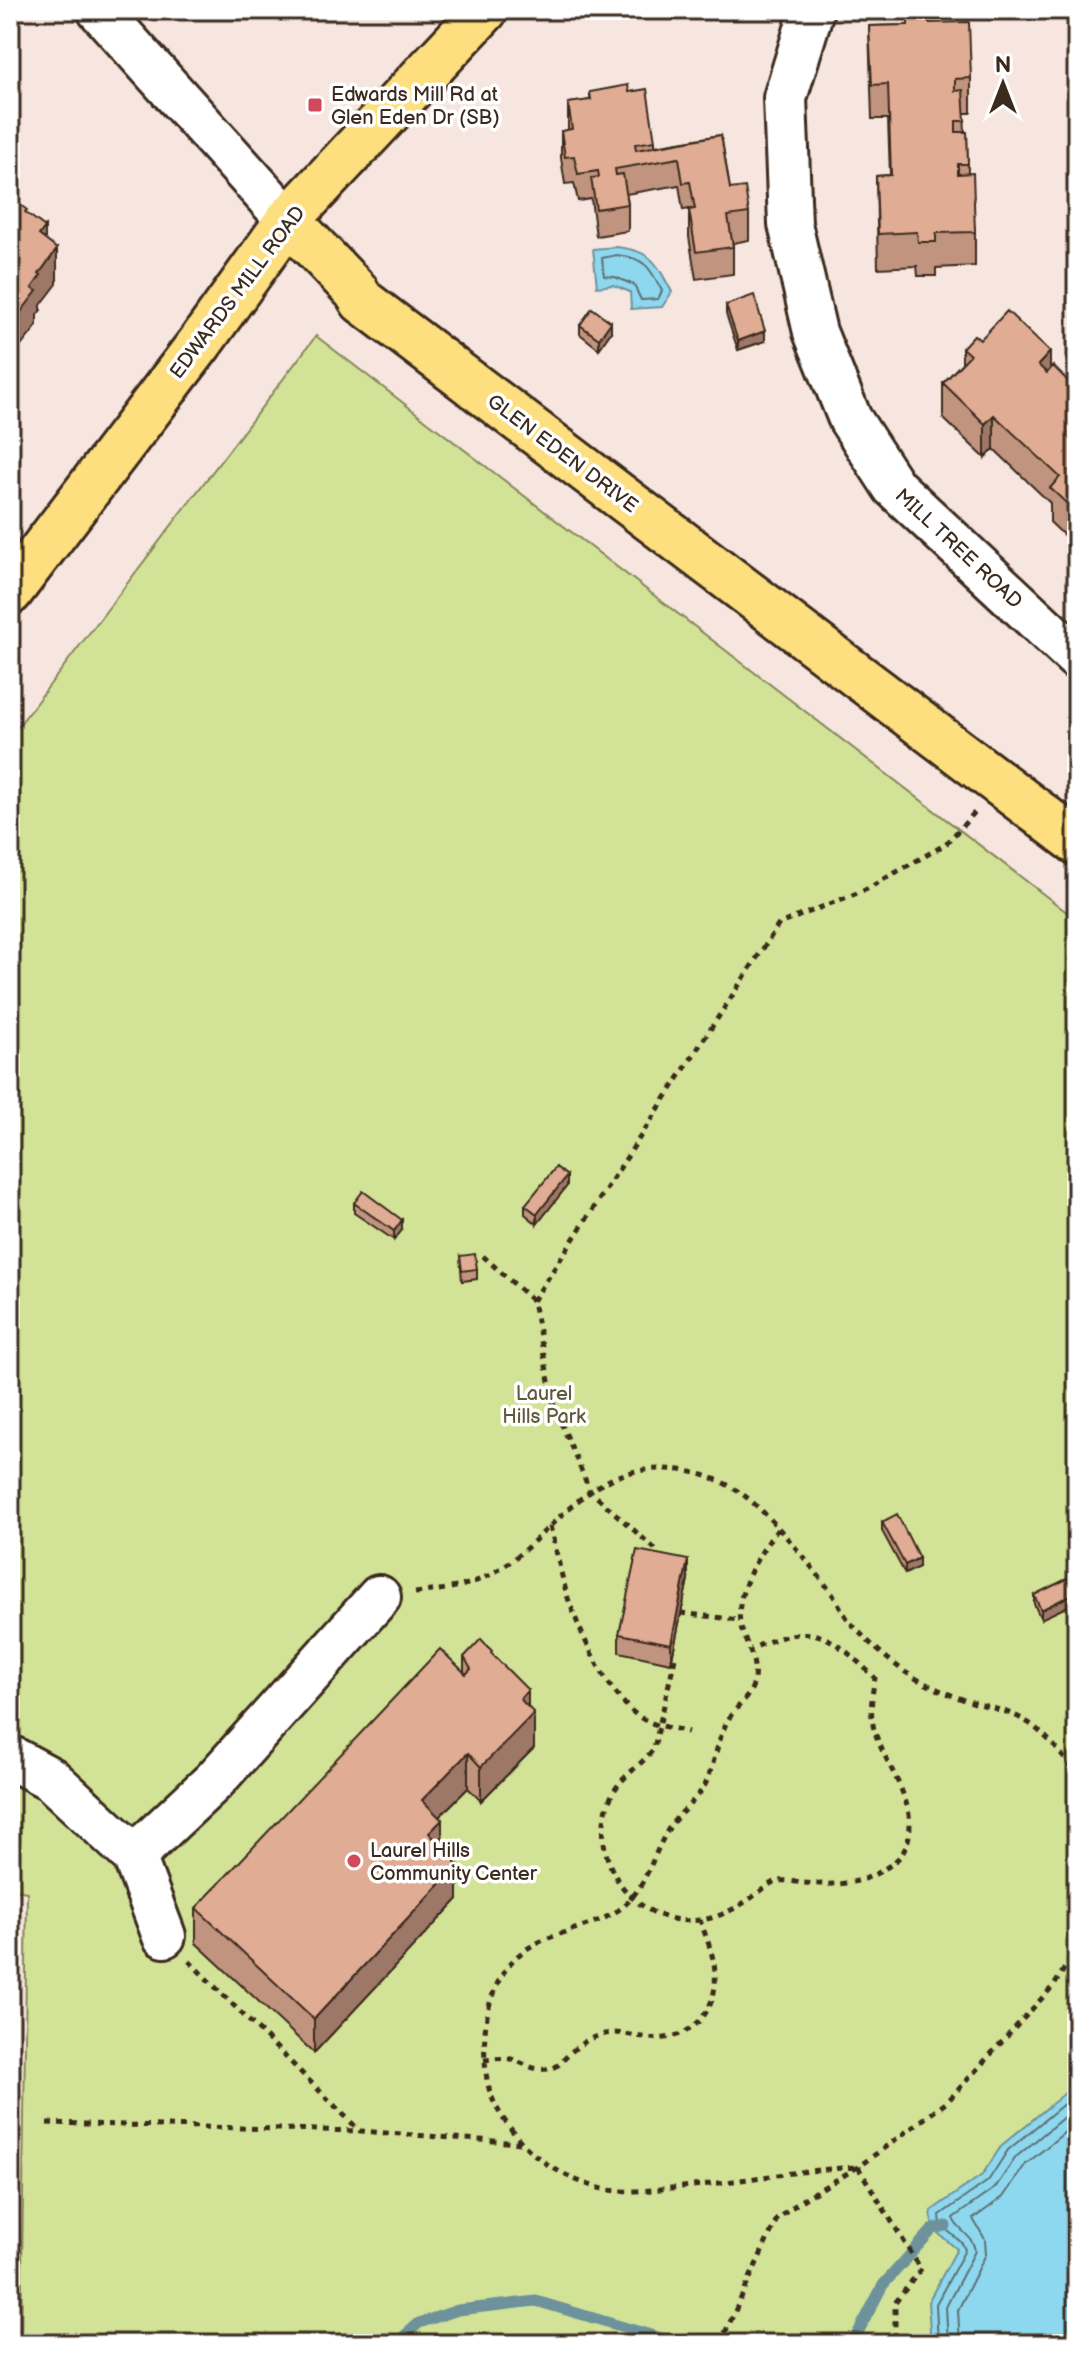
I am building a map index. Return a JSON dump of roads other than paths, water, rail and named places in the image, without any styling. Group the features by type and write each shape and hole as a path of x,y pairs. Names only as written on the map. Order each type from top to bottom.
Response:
{"main road":[{"name":"EDWARDS MILL ROAD","path":"10,592 200,343 288,220 485,10"},
{"name":"GLEN EDEN DRIVE","path":"288,220 362,301 1077,842"}],"street":[{"name":"GLEN EDEN DRIVE","path":"99,10 288,220"},
{"name":"MILL TREE ROAD","path":"812,10 785,98 790,224 815,332 850,419 894,487 1077,658"},
{"path":"134,1856 214,1781 379,1597"},
{"path":"10,1757 51,1779 134,1856 164,1936"}],"water":[{"path":"617,247 646,255 657,266 672,292 662,307 631,309 630,292 613,285 597,287 593,249"},
{"path":"1077,2083 1077,2344 931,2344 928,2302 957,2249 933,2229 931,2211 982,2175 1002,2145"}],"waterway":[{"path":"852,2344 883,2285 933,2229 946,2226"},
{"path":"395,2344 419,2323 458,2310 536,2301 681,2344"}],"place":[{"name":"Edwards Mill Rd at Glen Eden Dr (SB)","path":"315,105"},
{"name":"Laurel Hills Community Center","path":"354,1861"}],"park label":[{"name":"Laurel Hills Park","path":"544,1404"}]}
